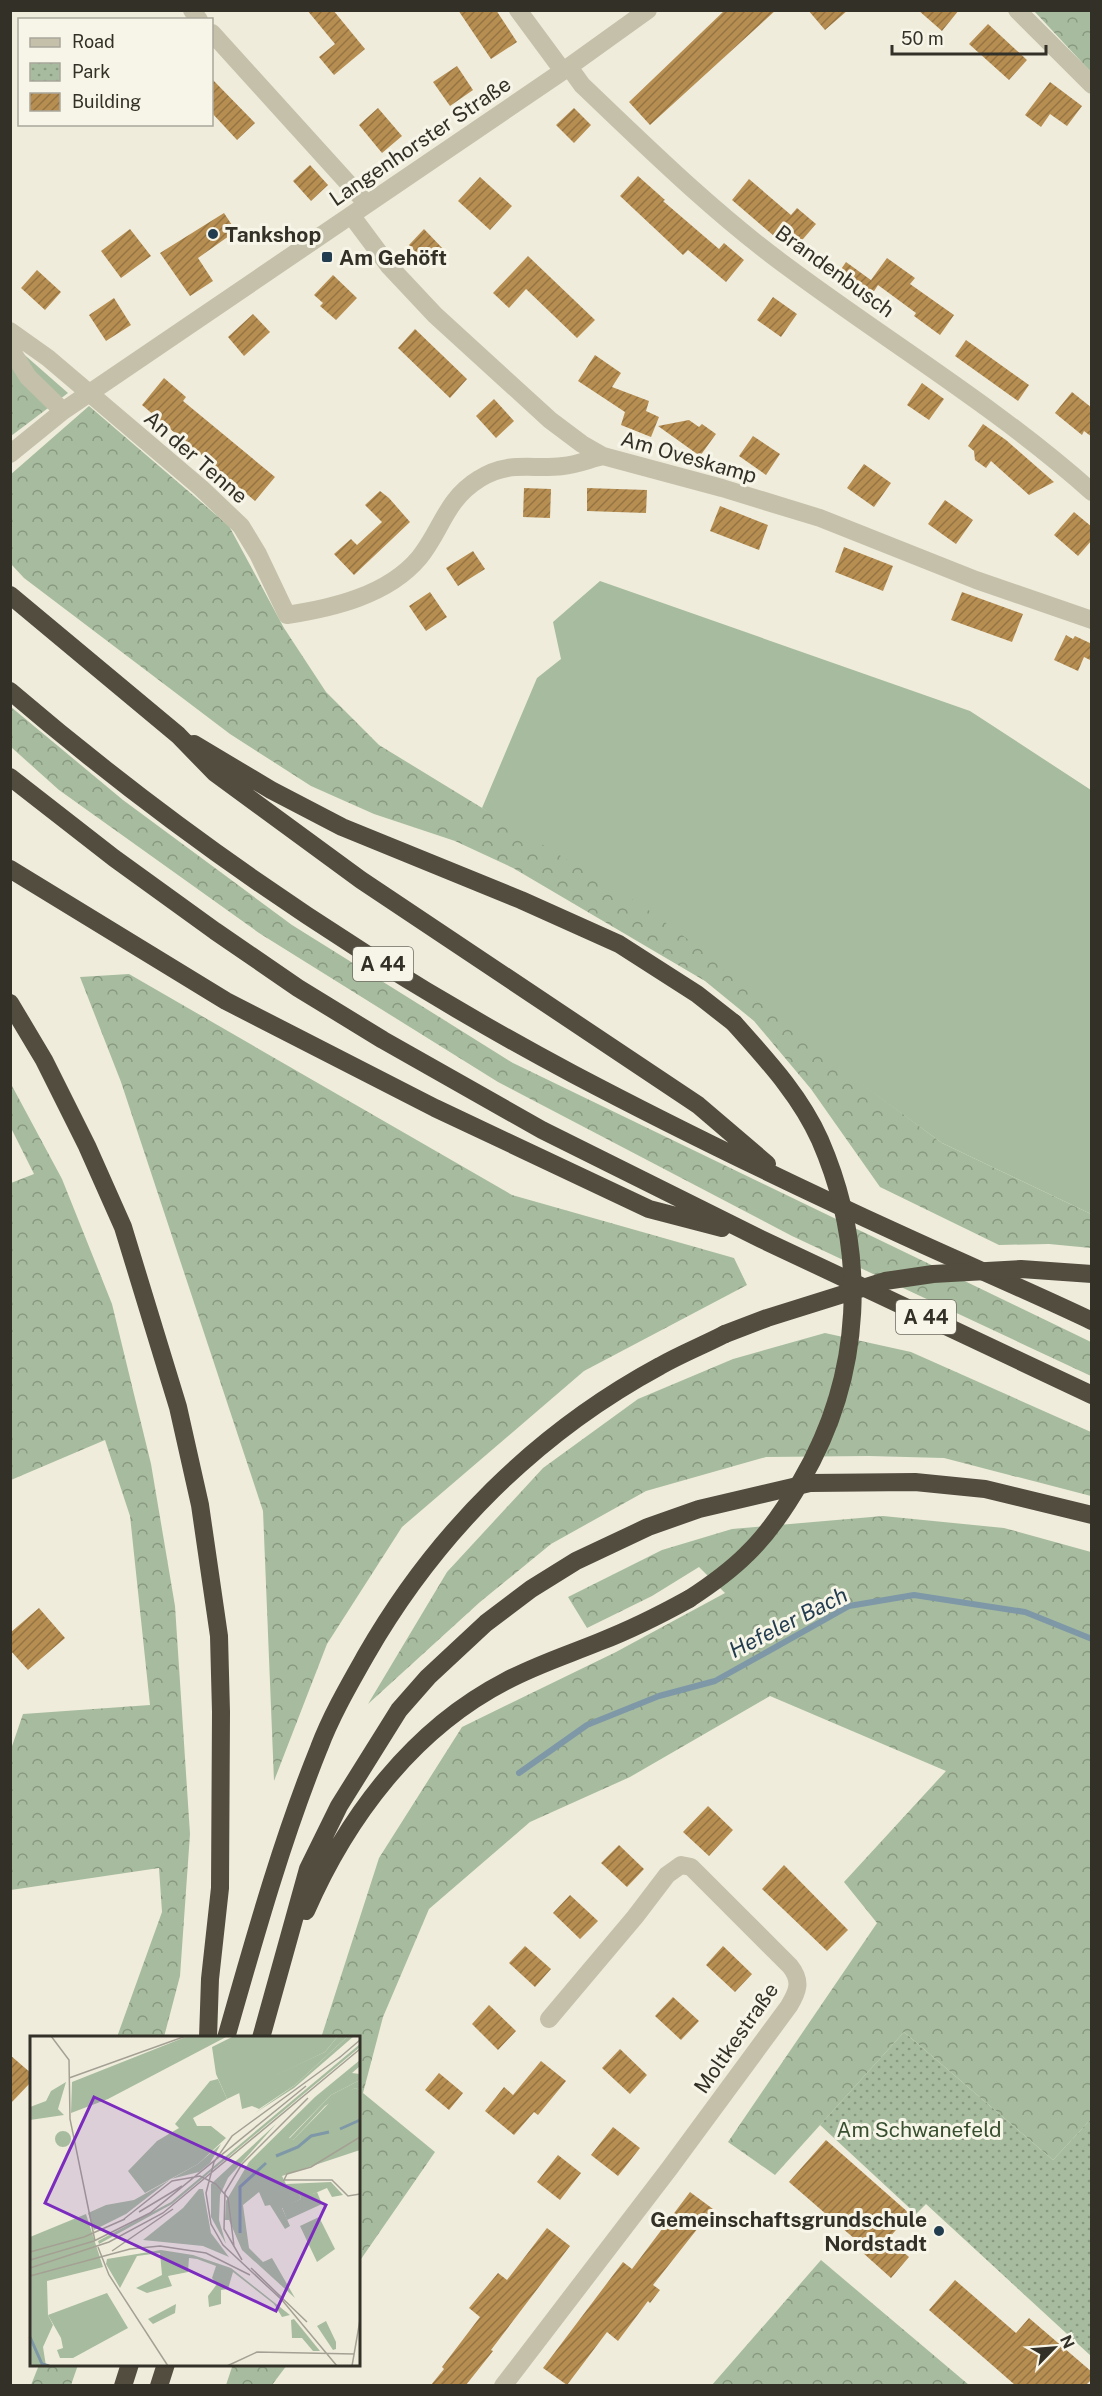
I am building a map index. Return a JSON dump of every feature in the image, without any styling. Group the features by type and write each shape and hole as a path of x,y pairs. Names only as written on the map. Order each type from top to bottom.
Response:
{"highway":[{"path":"10,595 178,735 215,773 361,880 698,1106 789,1182"},
{"name":"A 44","path":"10,691 151,805 251,878 331,931 442,999 571,1072 789,1182 1092,1321"},
{"path":"178,735 271,790 342,827 521,900 619,944 698,994 734,1023 774,1067 806,1114 829,1164 844,1208 851,1252 853,1294 851,1340 829,1424 788,1504 765,1535 747,1555 690,1599 645,1622 506,1680 460,1709 432,1731 386,1779 338,1848 316,1887 282,1965"},
{"name":"A 44","path":"10,777 132,871 234,944 383,1040 542,1130 761,1239 1092,1395"},
{"path":"10,869 226,1001 435,1108 649,1209 761,1239"},
{"path":"10,1003 44,1060 83,1137 123,1227 178,1407 200,1505 219,1636 222,1712 220,1888 210,1979 208,2036"},
{"path":"226,2036 279,1858 319,1746 352,1680 395,1606 454,1528 537,1449 596,1405 650,1372 725,1334 767,1318 885,1281 933,1274 1021,1269 1092,1274"},
{"path":"261,2036 308,1869 339,1806 399,1710 428,1677 486,1623 531,1589 576,1561 648,1527 699,1509 810,1483 915,1482 985,1489 1092,1515"},
{"path":"123,2385 129,2366"},
{"path":"159,2385 165,2366"}],"street":[{"name":"Brandenbusch","path":"518,10 566,69 718,211 788,268 1020,433 1092,492"},
{"name":"Langenhorster Straße","path":"10,454 63,411 566,69 648,10"},
{"path":"1017,10 1092,85"},
{"path":"213,34 367,204"},
{"name":"Am Oveskamp","path":"351,215 389,266 435,315 550,420 582,444 603,456 722,488 820,518 976,580 1092,620"},
{"path":"10,331 48,358 89,393"},
{"path":"10,348 28,377 63,411"},
{"name":"An der Tenne","path":"89,393 201,488 241,526 258,554 287,615 320,610 354,599 400,576 419,558 446,510 463,490 480,477 518,465 563,466 603,456"},
{"name":"Moltkestraße","path":"502,2385 669,2169 789,2006 798,1991 798,1982 796,1973 790,1966 732,1906 691,1867 681,1865 667,1875 635,1917 549,2019"}],"green space":[{"path":"1034,11 1091,11 1091,72"},
{"path":"11,343 68,393 11,436"},
{"path":"89,406 229,526 284,628 326,692 379,745 643,906 748,984 839,1067 942,1143 1091,1214 1091,1248 1049,1244 999,1245 880,1187 811,1089 754,1021 705,981 513,868 455,841 374,814 311,786 230,734 24,578 11,564 10,475"},
{"path":"600,581 970,711 1091,790 1091,1214 942,1143 482,808 537,678 561,659 553,622"},
{"path":"11,707 123,800 292,925 513,1063 1091,1342 1091,1376 792,1236 498,1082 259,933 59,790 11,747"},
{"path":"129,974 512,1195 734,1258 747,1285 584,1371 402,1527 327,1644 274,1781 263,1511 121,1082 80,977"},
{"path":"11,1084 62,1179 112,1304 151,1464 175,1606 190,1834 180,1976 164,2036 117,2036 162,1912 159,1868 11,1890 11,1749 23,1714 150,1705 130,1516 105,1440 11,1480 11,1183 34,1174 11,1128"},
{"path":"825,1333 911,1352 1091,1432 1091,1496 944,1458 869,1456 766,1457 646,1491 551,1544 480,1602 368,1704 447,1572 543,1468 638,1399 733,1359"},
{"path":"883,1516 1004,1528 1091,1552 1091,2119 1053,2160 904,2032 775,2175 728,2142 877,1923 844,1882 946,1771 770,1696 630,1777 530,1822 429,1909 383,2017 363,2093 435,2152 360,2261 360,2036 322,2036 379,1858 462,1727 616,1652 725,1593 699,1567 652,1596 587,1628 568,1597 662,1550 732,1529"},
{"name":"Am Schwanefeld","path":"904,2032 1053,2160 1091,2119 1091,2356 926,2204 916,2214 820,2125"},
{"path":"821,2260 969,2385 712,2385"},
{"path":"38,2366 78,2366 71,2385 31,2385"},
{"path":"232,2366 286,2366 272,2385 226,2385"}],"building":[{"path":"307,10 333,10 365,49 334,75 319,57 335,44"},
{"path":"458,10 496,10 517,42 491,59"},
{"path":"725,10 776,10 650,125 629,102"},
{"path":"808,10 848,10 825,30"},
{"path":"918,10 959,10 942,31"},
{"path":"988,24 1027,60 1009,80 969,44"},
{"path":"457,66 473,90 450,106 433,82"},
{"path":"213,80 255,123 237,140 213,114"},
{"path":"1050,82 1082,106 1067,126 1050,114 1041,127 1025,115"},
{"path":"378,108 402,136 382,153 359,125"},
{"path":"574,108 591,125 574,143 556,125"},
{"path":"310,165 328,185 311,201 293,181"},
{"path":"638,176 665,200 663,201 719,249 724,243 744,260 726,282 688,250 683,255 620,196"},
{"path":"480,177 512,206 490,230 458,201"},
{"path":"749,179 791,215 797,208 816,224 797,246 779,230 774,236 732,200"},
{"path":"224,213 236,231 198,258 213,281 190,296 160,253"},
{"path":"130,229 151,256 121,278 101,251"},
{"path":"424,229 446,252 430,267 409,245"},
{"path":"528,256 595,320 577,338 526,289 509,308 493,293"},
{"path":"887,258 915,278 910,284 954,315 940,335 914,316 916,313 878,285 867,302 835,278 846,262 875,283 871,280"},
{"path":"37,270 61,292 45,310 21,288"},
{"path":"333,275 357,298 336,320 320,306 323,303 314,295"},
{"path":"773,297 797,314 781,337 757,320"},
{"path":"114,298 131,325 106,341 89,315"},
{"path":"253,314 270,332 244,356 228,337"},
{"path":"415,329 467,379 450,398 398,348"},
{"path":"966,340 1029,385 1018,401 955,356"},
{"path":"595,355 621,373 612,387 649,401 646,411 659,417 651,437 621,425 625,412 578,381"},
{"path":"164,378 186,397 183,401 275,477 255,501 142,405"},
{"path":"922,383 944,399 929,420 907,405"},
{"path":"1072,392 1092,408 1092,437 1084,431 1082,435 1055,413"},
{"path":"494,399 514,421 496,438 476,416"},
{"path":"689,420 699,427 702,424 716,434 700,456 658,426"},
{"path":"983,424 1006,440 1054,482 1029,495 991,461 986,468 975,460 974,451 968,446"},
{"path":"753,436 780,454 766,475 739,456"},
{"path":"864,464 891,483 874,507 847,488"},
{"path":"524,488 551,489 550,518 523,517"},
{"path":"587,488 647,490 646,513 587,511"},
{"path":"380,491 410,522 354,575 334,554 351,539 357,545 382,522 365,505"},
{"path":"945,500 973,520 956,544 928,524"},
{"path":"720,506 768,525 759,550 710,531"},
{"path":"1074,512 1092,527 1092,540 1078,556 1054,535"},
{"path":"844,547 893,566 883,591 835,572"},
{"path":"473,551 485,569 458,586 446,568"},
{"path":"430,592 447,617 426,631 409,606"},
{"path":"962,592 1023,614 1012,642 951,620"},
{"path":"1066,635 1073,639 1075,636 1092,644 1092,661 1084,657 1078,671 1054,660"},
{"path":"39,1608 65,1638 28,1670 10,1650 10,1633"},
{"path":"708,1806 733,1830 709,1856 683,1832"},
{"path":"619,1845 644,1869 627,1887 601,1863"},
{"path":"784,1865 848,1930 827,1951 762,1889"},
{"path":"570,1895 598,1921 580,1939 553,1913"},
{"path":"525,1946 551,1969 535,1987 509,1963"},
{"path":"723,1946 752,1974 735,1992 706,1965"},
{"path":"673,1997 699,2021 681,2040 655,2016"},
{"path":"489,2005 516,2031 498,2050 472,2024"},
{"path":"620,2049 647,2075 630,2094 602,2068"},
{"path":"10,2055 30,2072 30,2083 10,2104"},
{"path":"541,2061 566,2081 538,2115 534,2112 514,2135 485,2111 504,2087 513,2095"},
{"path":"439,2073 463,2093 449,2110 425,2090"},
{"path":"613,2127 640,2148 618,2176 591,2155"},
{"path":"826,2140 910,2214 888,2239 909,2257 891,2278 853,2244 856,2240 789,2182"},
{"path":"558,2155 581,2173 560,2200 537,2182"},
{"path":"690,2192 713,2209 653,2285 660,2290 650,2303 648,2301 618,2341 607,2332 567,2385 543,2368 623,2262 632,2269"},
{"path":"547,2228 570,2246 491,2350 493,2351 466,2385 431,2385 480,2317 469,2308 498,2273 507,2280"},
{"path":"955,2280 1016,2333 1029,2318 1092,2372 1092,2379 1086,2385 1015,2385 929,2310"}],"waterway":[{"name":"Hefeler Bach","path":"519,1773 587,1725 659,1696 715,1681 849,1606 914,1595 1025,1612 1092,1639"}],"place":[{"name":"Tankshop","path":"213,234"},
{"name":"Am Gehöft","path":"327,257"},
{"name":"Gemeinschaftsgrundschule Nordstadt","path":"939,2231"}]}
